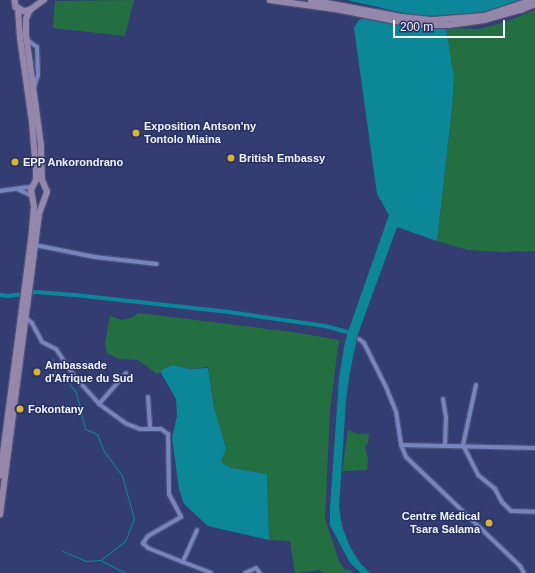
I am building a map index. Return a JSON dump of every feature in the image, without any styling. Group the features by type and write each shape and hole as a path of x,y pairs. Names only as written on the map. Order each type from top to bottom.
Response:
{"main road":[{"path":"0,515 26,318 33,224 31,190 34,185 36,168 34,141 20,38 18,8 15,0"},
{"path":"0,476 40,208 46,193 27,40 26,19 36,0"},
{"path":"18,8 24,11 32,8 44,0"},
{"path":"270,0 386,17 418,20 466,19 501,12 533,0"},
{"path":"311,0 417,25 461,24 502,16 535,4"},
{"path":"34,185 40,184 44,186"},
{"path":"32,196 37,200 43,198"}],"street":[{"path":"27,40 37,47 38,75 33,89"},
{"path":"0,191 34,185"},
{"path":"15,188 32,196"},
{"path":"35,245 95,257 157,264"},
{"path":"26,318 31,321 42,342 56,349 75,377 99,404 127,424 140,429 161,429 168,434 169,494 182,517 148,536 143,542 148,548 211,573"},
{"path":"359,339 364,344 386,387 396,412 402,445 406,457 520,566 524,573"},
{"path":"99,404 126,373"},
{"path":"476,385 463,445 478,475 495,489 502,502 511,511 535,512"},
{"path":"148,397 150,429"},
{"path":"443,399 446,417 445,445"},
{"path":"402,445 463,445 535,448"},
{"path":"183,562 197,530"},
{"path":"245,573 256,568 260,573"}],"shaded area":[{"path":"134,0 125,36 53,28 55,1"},
{"path":"347,0 523,0 481,13 429,16 404,13"},
{"path":"535,10 535,251 504,252 468,250 437,241 452,108 454,77 446,28 479,29 505,22"},
{"path":"367,18 412,27 446,28 454,77 452,108 437,241 397,227 358,334 350,372 346,400 339,507 342,526 349,545 360,563 370,573 361,573 350,563 330,525 330,508 339,378 344,347 389,215 377,194 354,28 359,20"},
{"path":"139,313 293,332 339,340 330,410 325,519 339,561 344,569 350,570 353,573 325,573 319,570 295,573 290,541 269,540 267,474 233,469 221,462 226,447 215,413 208,367 189,369 171,365 157,374 138,360 119,359 107,353 105,343 110,316 122,320 131,318"},
{"path":"172,365 189,369 208,368 214,408 226,448 221,462 231,468 267,474 269,540 208,526 184,504 179,489 172,438 177,416 176,399 160,371"},
{"path":"348,430 358,434 369,434 368,443 365,448 368,459 367,470 342,471"}],"waterway":[{"path":"0,295 8,296 35,292 75,295 229,312 325,326 348,332"},
{"path":"52,358 56,378 67,381 76,392 85,429 97,434 104,451 122,476 134,518 125,541 101,560 86,561 62,551"},
{"path":"102,561 126,573"}],"place":[{"name":"Exposition Antson'ny Tontolo Miaina","path":"136,133"},
{"name":"British Embassy","path":"231,158"},
{"name":"EPP Ankorondrano","path":"15,162"},
{"name":"Ambassade d'Afrique du Sud","path":"37,372"},
{"name":"Fokontany","path":"20,409"},
{"name":"Centre Médical Tsara Salama","path":"489,523"}]}
